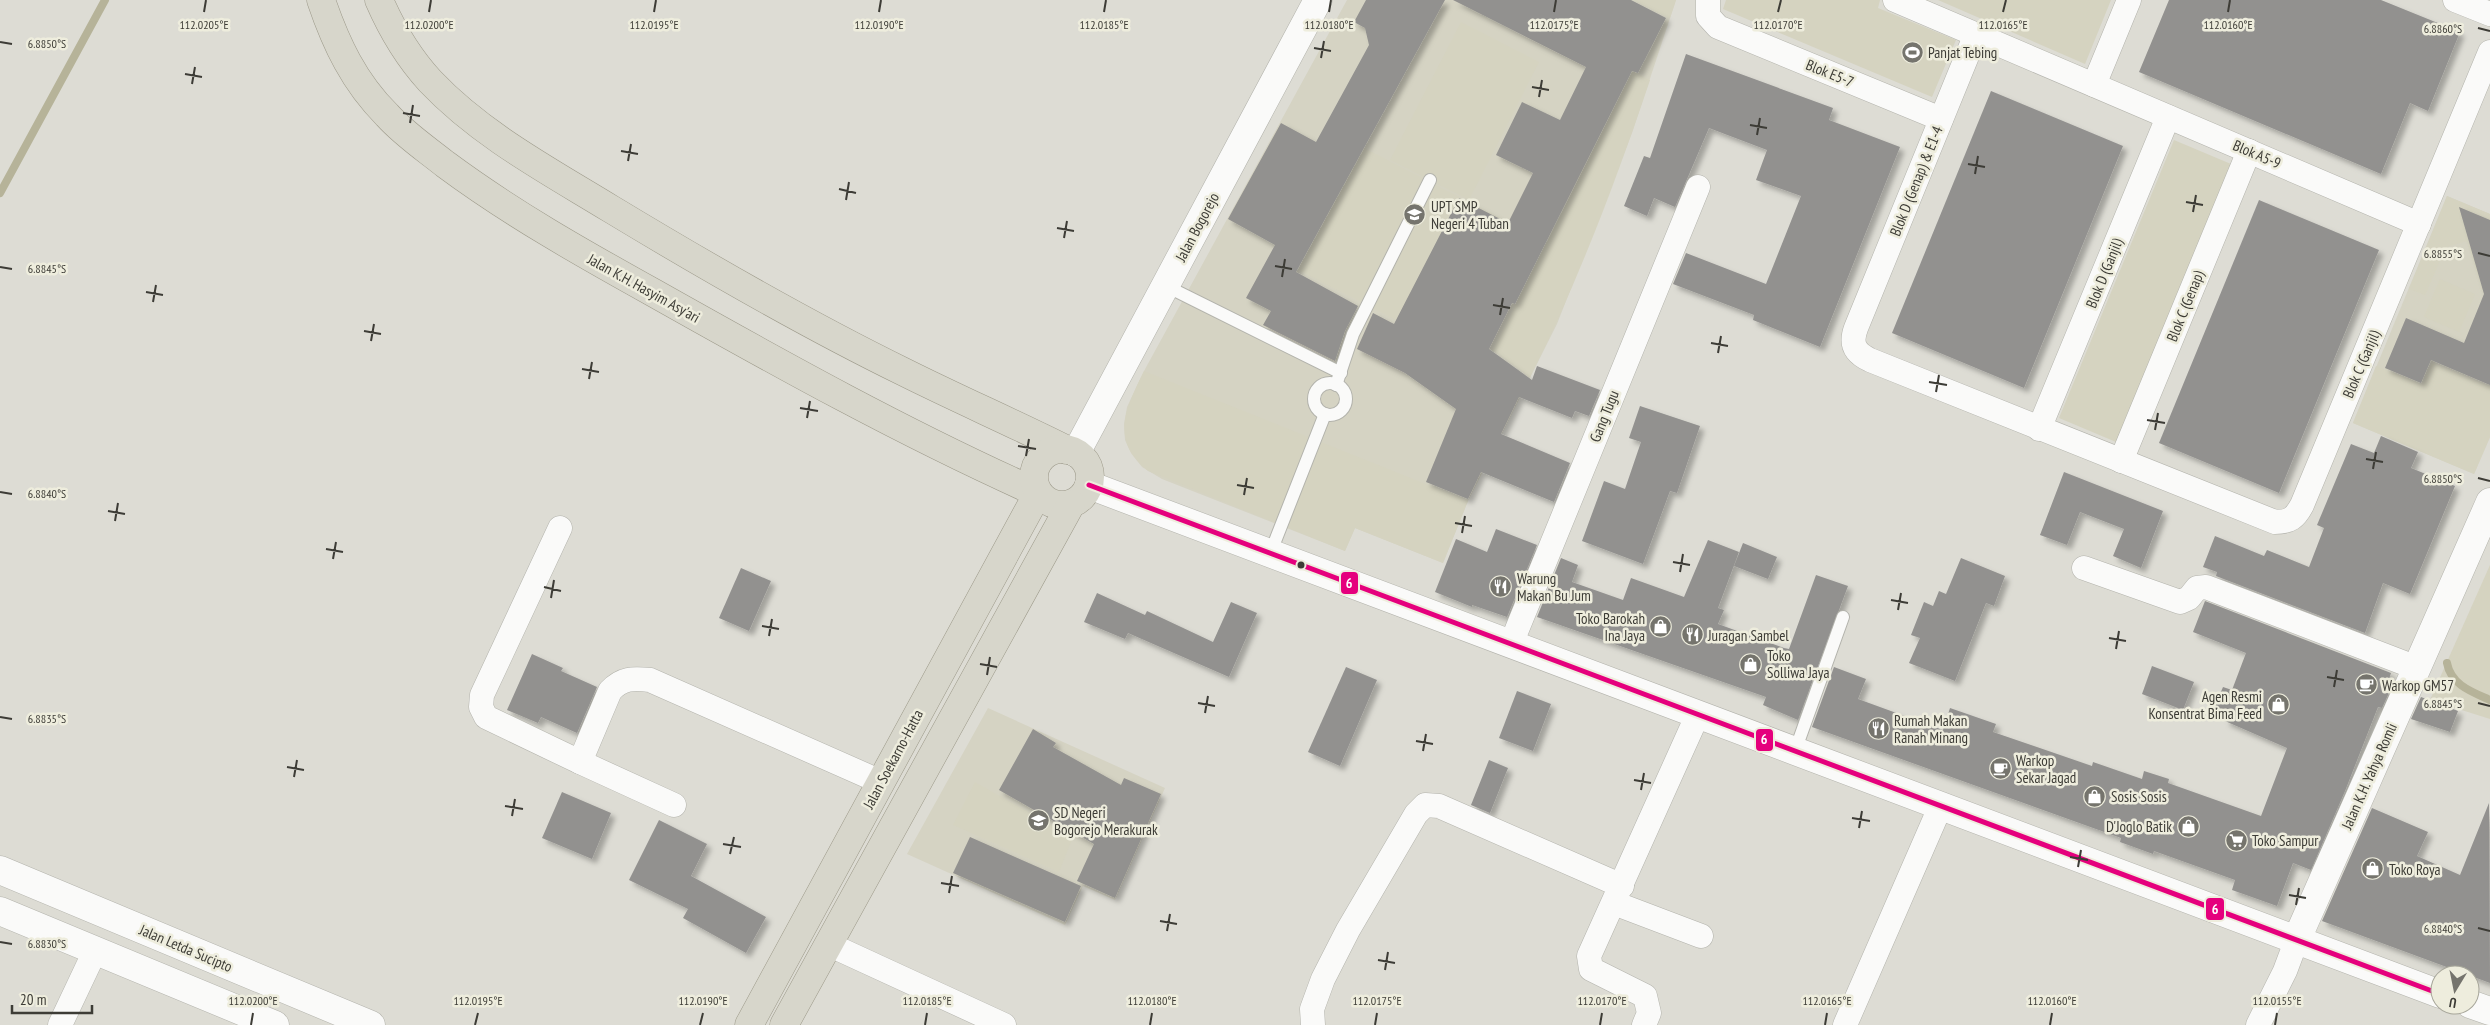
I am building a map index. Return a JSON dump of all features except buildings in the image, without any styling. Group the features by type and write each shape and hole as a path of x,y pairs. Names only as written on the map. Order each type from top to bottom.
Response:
{"highway":[{"name":"Jalan K.H. Hasyim Asy'ari","path":"321,0 344,58 358,82 374,102 414,140 466,180 572,248 894,426 1038,493"},
{"path":"379,0 398,40 431,82 476,122 508,145 618,214 783,310 904,372 1072,452 1088,467 1080,494 784,1025"},
{"path":"1072,452 1058,450 1041,458 1036,466 1034,484 1038,493 1053,504 1080,494"},
{"name":"Jalan Soekarno-Hatta","path":"749,1025 1038,493"}],"main road":[{"name":"Jalan Bogorejo","path":"1072,452 1166,286 1318,0"},
{"path":"1080,494 1270,554 2430,990"},
{"name":"Jalan K.H. Yahya Romli","path":"2297,939 2490,502"},
{"path":"896,754 925,770"},
{"name":"Jalan Letda Sucipto","path":"0,870 371,1025"},
{"path":"0,911 275,1025"}],"street":[{"name":"Blok E5-7","path":"1708,0 1708,16 1718,27 1941,119"},
{"name":"Blok A5-9","path":"1895,0 2419,224"},
{"path":"2094,85 2129,0"},
{"path":"2455,0 2490,14"},
{"name":"Blok D (Genap) & E1-4","path":"1976,34 1856,328 1854,346 1856,351 1863,357 2039,429"},
{"name":"Blok C (Ganjil)","path":"2121,461 2275,522 2284,523 2293,519 2302,505 2490,52"},
{"name":"Blok D (Ganjil)","path":"2039,429 2168,116"},
{"name":"Blok C (Genap)","path":"2121,461 2249,151"},
{"name":"Gang Tugu","path":"1510,644 1698,187"},
{"path":"2039,429 2121,461"},
{"path":"560,528 482,695 481,707 486,717 490,720 674,805"},
{"path":"2084,568 2180,602 2189,598 2197,588 2206,587 2417,668"},
{"path":"580,762 610,691 619,683 632,678 650,680 881,782"},
{"path":"1644,1025 1649,1013 1645,996 1591,969 1588,963 1589,956 1698,714"},
{"path":"1314,1025 1313,1003 1327,970 1402,837 1416,814 1426,805 1439,806 1702,936"},
{"path":"1845,1025 1941,806"},
{"path":"2258,1025 2285,971 2297,939"},
{"path":"828,944 1004,1025"},
{"path":"60,1025 95,951"}],"lane":[{"path":"1338,379 1353,334 1430,180"},
{"path":"1166,286 1338,379 1344,392 1345,404 1336,414 1325,414 1316,406 1314,394 1324,384 1338,379"},
{"path":"1270,554 1325,414"},
{"path":"1795,751 1843,617"}],"shaded area":[{"name":"UPT SMP Negeri 4 Tuban","path":"1347,0 1676,0 1632,133 1557,324 1468,501 1443,563 1355,528 1345,551 1162,479 1142,467 1131,453 1125,440 1124,424 1127,407 1144,371"},
{"path":"1633,0 1676,0 1670,18"},
{"path":"1726,0 1880,0 1878,8 1956,40 1932,97 1723,9"},
{"path":"1938,0 2111,0 2085,64"},
{"path":"1461,22 1539,62 1469,200 1390,160"},
{"path":"1632,71 1650,80 1624,156 1595,231 1548,341 1530,377 1493,350"},
{"path":"2174,140 2231,164 2116,442 2059,418"},
{"path":"1364,148 1508,222 1454,327 1424,334 1298,270"},
{"path":"2447,196 2490,214 2490,437 2474,474 2353,423"},
{"path":"2447,196 2490,214 2490,297 2483,293 2467,241 2446,247 2425,295 2409,289"},
{"path":"2440,279 2475,294 2459,332 2424,317"},
{"path":"2432,363 2490,387 2490,437 2474,474 2353,423 2376,366 2423,385"},
{"path":"1144,371 1468,501 1443,563 1355,528 1345,551 1148,471 1136,459 1128,447 1125,435 1127,411"},
{"path":"2490,565 2490,719 2430,700"},
{"name":"SD Negeri Bogorejo Merakurak","path":"988,708 1165,788 1115,900 1083,886 1065,925 907,854"},
{"path":"975,782 1073,837 1059,872 953,825"}],"waterway":[{"path":"0,193 105,0"},
{"path":"2447,663 2449,671 2463,687 2490,700"}],"transit line":[{"name":"6","path":"1089,485 2430,990"}],"place":[{"name":"Panjat Tebing","path":"1912,52"},
{"name":"UPT SMP Negeri 4 Tuban","path":"1415,215"},
{"name":"Warung Makan Bu Jum","path":"1501,587"},
{"name":"Toko Barokah Ina Jaya","path":"1661,627"},
{"name":"Juragan Sambel","path":"1692,635"},
{"name":"Toko Solliwa Jaya","path":"1751,664"},
{"name":"Warkop GM57","path":"2366,685"},
{"name":"Agen Resmi Konsentrat Bima Feed","path":"2278,705"},
{"name":"Rumah Makan Ranah Minang","path":"1878,729"},
{"name":"Warkop Sekar Jagad","path":"2000,769"},
{"name":"Sosis Sosis","path":"2095,796"},
{"name":"SD Negeri Bogorejo Merakurak","path":"1038,821"},
{"name":"D'Joglo Batik","path":"2188,826"},
{"name":"Toko Sampur","path":"2236,840"},
{"name":"Toko Roya","path":"2373,869"}]}
